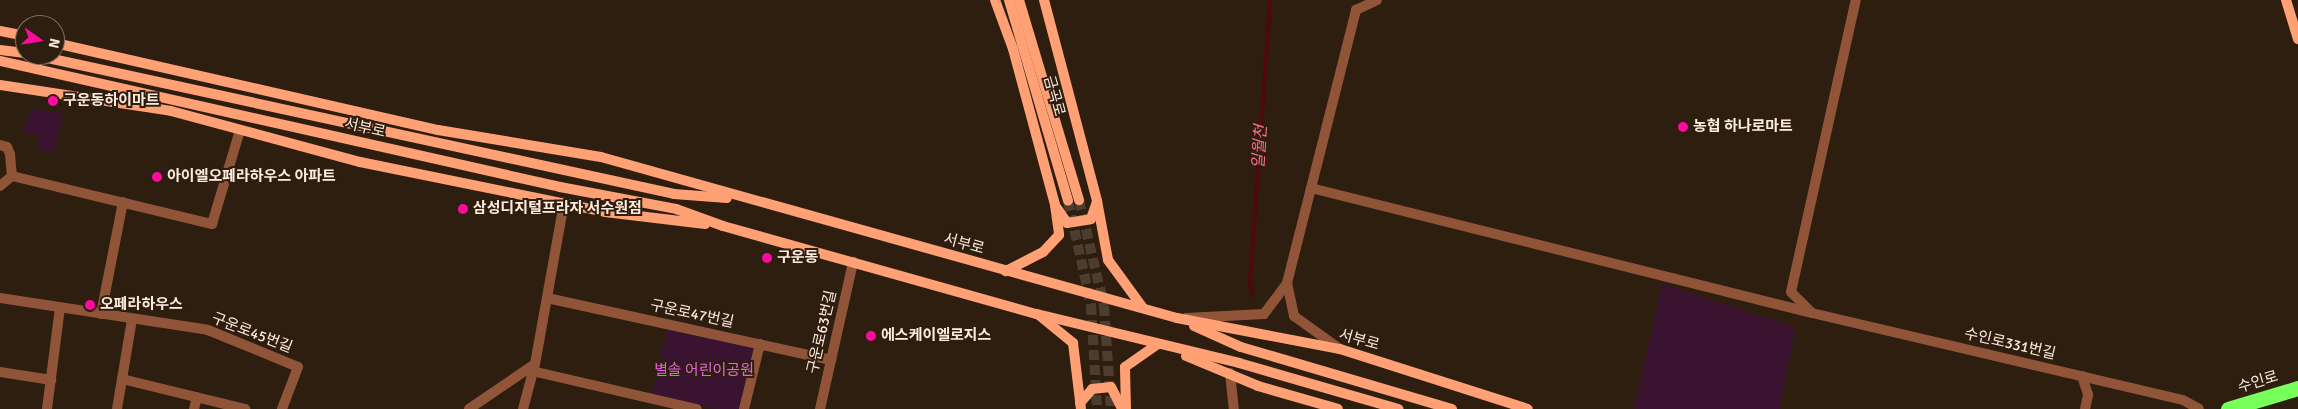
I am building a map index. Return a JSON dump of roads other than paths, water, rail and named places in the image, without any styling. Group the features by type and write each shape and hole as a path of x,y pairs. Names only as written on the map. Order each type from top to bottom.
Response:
{"highway":[{"name":"수인로","path":"2228,409 2298,388"}],"main road":[{"path":"995,0 1013,49 1055,206 1060,236 1043,252 1006,271"},
{"name":"금곡로","path":"1009,0 1068,201"},
{"name":"금곡로","path":"1019,0 1080,200"},
{"path":"1044,0 1097,201 1108,260 1143,308"},
{"path":"2286,0 2298,39"},
{"path":"0,31 15,34"},
{"name":"서부로","path":"65,45 438,130 601,157 743,200 1177,318 1340,349 1528,409"},
{"path":"0,50 15,52"},
{"name":"서부로","path":"0,61 560,187 676,209 723,226 1037,314 1157,345 1239,362 1398,409"},
{"name":"서부로","path":"65,62 674,194 743,200"},
{"name":"서부로","path":"0,85 171,111 360,162 606,212 723,226"},
{"path":"1055,206 1066,223 1091,219 1097,201"},
{"path":"1037,314 1073,342 1080,406"},
{"name":"서부로","path":"1177,318 1240,347 1452,409"},
{"path":"1126,409 1125,367 1157,345"},
{"name":"서부로","path":"1157,345 1230,373 1258,386 1338,409"},
{"path":"1080,406 1092,389 1111,387 1122,409"}],"street":[{"path":"1177,318 1264,314 1286,283 1356,10 1377,0"},
{"path":"1812,312 1791,292 1856,0"},
{"path":"12,176 212,224 240,130"},
{"path":"0,145 7,146 10,154 12,176"},
{"path":"0,186 12,176"},
{"name":"수인로331번길","path":"1311,188 1812,312 2183,400 2198,409"},
{"path":"101,314 123,202"},
{"path":"523,409 534,368 564,203"},
{"name":"구운로63번길","path":"820,409 853,262"},
{"path":"1286,283 1294,316 1340,349"},
{"name":"구운로45번길","path":"0,298 208,330 298,367 282,409"},
{"name":"구운로47번길","path":"547,298 831,360"},
{"path":"47,409 60,308"},
{"path":"117,409 132,319"},
{"path":"744,409 760,344"},
{"path":"469,409 534,368 697,409"},
{"path":"0,372 51,380"},
{"path":"1230,373 1234,409"},
{"path":"2082,376 2088,395 2085,409"},
{"path":"122,379 246,409"},
{"path":"194,409 197,397"}],"waterway":[{"name":"일월천","path":"1252,295 1250,282 1270,0"}],"tunnel":[{"path":"1079,200 1104,306 1111,409"},
{"path":"1068,201 1091,305 1097,409"}],"place":[{"name":"구운동하이마트","path":"53,101"},
{"name":"농협 하나로마트","path":"1683,127"},
{"name":"아이엘오페라하우스 아파트","path":"157,177"},
{"name":"삼성디지털프라자 서수원점","path":"463,209"},
{"name":"구운동","path":"767,258"},
{"name":"오페라하우스","path":"90,305"},
{"name":"에스케이엘로지스","path":"871,336"}],"park label":[{"name":"별솔 어린이공원","path":"704,371"}]}
